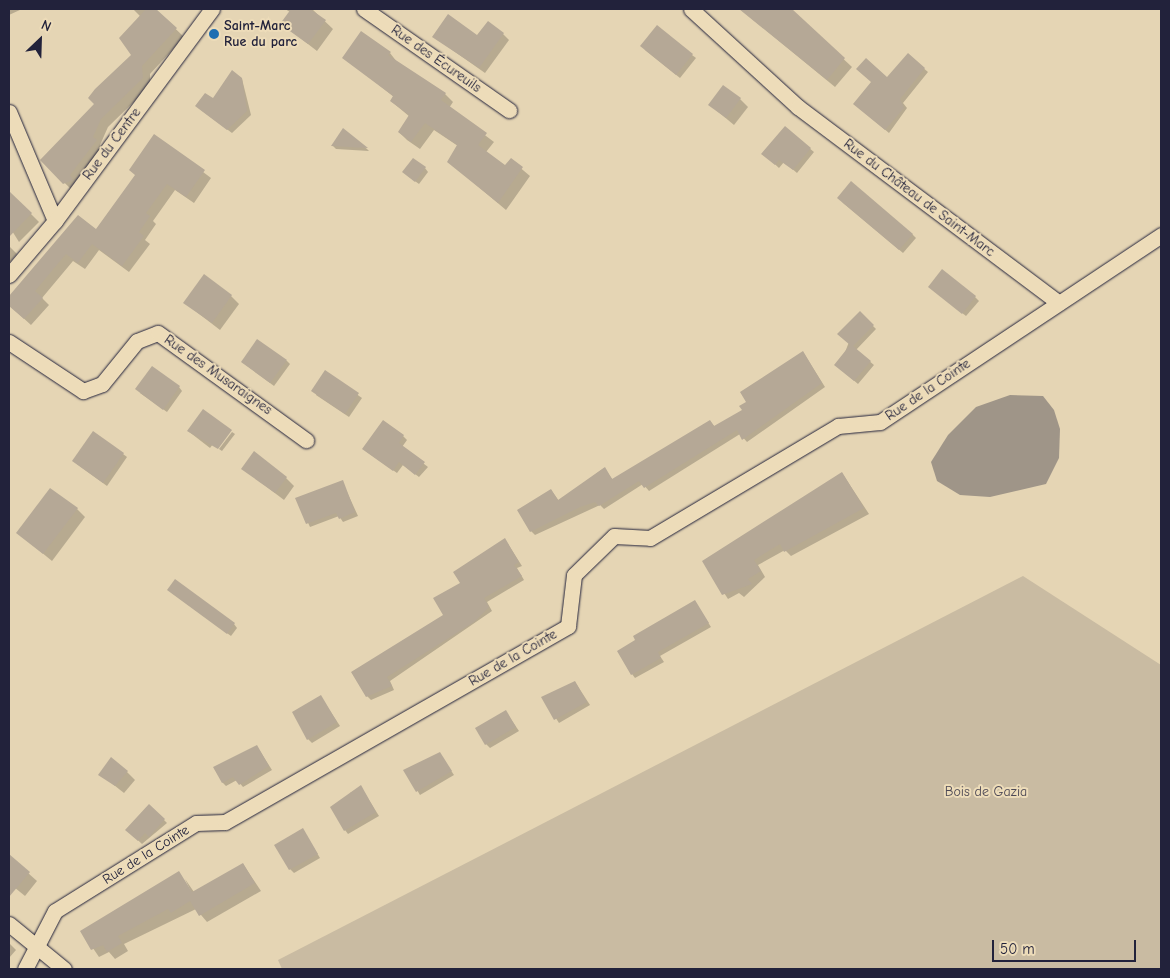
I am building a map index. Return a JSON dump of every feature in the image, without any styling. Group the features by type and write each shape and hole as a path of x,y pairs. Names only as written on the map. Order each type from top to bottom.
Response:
{"street":[{"name":"Rue du Centre","path":"9,275 55,221 212,9"},
{"name":"Rue des Écureuils","path":"364,9 509,110"},
{"name":"Rue du Château de Saint-Marc","path":"691,9 798,107 1059,303"},
{"path":"9,112 55,221"},
{"path":"1059,303 1161,236"},
{"name":"Rue de la Cointe","path":"25,969 34,946 55,911 196,824 225,822 568,626 574,575 614,536 650,538 838,426 880,422 1059,303"},
{"name":"Rue des Musaraignes","path":"9,342 83,390 102,384 137,341 158,333 306,440"},
{"path":"9,924 64,969"}],"green space":[{"name":"Bois de Gazia","path":"1023,576 1161,665 1161,969 282,969 278,960"}],"shaded area":[{"path":"1010,395 1043,396 1054,410 1060,429 1059,458 1046,484 990,497 960,495 937,481 931,462 948,435 976,407"}],"building":[{"path":"146,9 156,9 177,28 142,66 143,78 101,119 93,137 97,140 70,175 73,180 63,184 40,160 94,104 88,98 95,89 131,55 119,38"},
{"path":"291,9 310,9 326,20 308,44 280,24"},
{"path":"739,9 792,9 845,58 827,80"},
{"path":"448,14 477,35 488,21 504,33 479,68 432,37"},
{"path":"657,25 693,54 676,75 640,46"},
{"path":"361,31 391,52 388,55 446,93 441,100 487,133 478,145 505,165 511,158 523,167 498,203 447,162 457,145 425,123 411,142 398,132 409,115 390,101 393,96 342,58"},
{"path":"908,53 925,68 900,99 904,108 885,130 853,104 871,82 856,69 866,58 887,77"},
{"path":"232,70 242,78 247,111 227,130 195,106 205,93 213,98"},
{"path":"723,85 741,98 726,118 708,105"},
{"path":"785,126 811,148 793,170 779,160 775,165 761,154"},
{"path":"343,128 368,148 331,146"},
{"path":"154,134 205,170 186,197 167,184 146,213 150,216 139,232 144,236 122,266 92,244 78,263 66,254 35,291 43,298 24,319 9,306 9,296 78,215 96,229 135,175 129,170"},
{"path":"413,158 426,167 415,182 402,172"},
{"path":"851,181 913,234 899,250 837,198"},
{"path":"9,191 32,213 9,237"},
{"path":"942,269 976,296 962,314 928,287"},
{"path":"204,274 232,295 212,323 183,303"},
{"path":"860,311 874,325 853,346 871,361 854,381 834,365 850,345 837,334"},
{"path":"257,339 287,360 270,383 241,362"},
{"path":"803,351 822,383 742,440 737,430 644,488 639,481 599,506 595,502 580,507 530,532 517,510 551,489 558,500 605,467 612,479 710,420 714,426 742,410 739,406 746,402 740,392"},
{"path":"152,366 180,386 163,410 135,389"},
{"path":"325,370 359,393 345,414 311,391"},
{"path":"203,409 232,430 218,449 187,431"},
{"path":"383,420 404,435 399,443 425,462 415,475 399,462 393,471 362,449"},
{"path":"93,431 124,453 103,483 72,461"},
{"path":"254,451 287,477 275,493 241,469"},
{"path":"842,472 864,508 784,552 780,544 754,560 761,571 748,579 752,584 722,595 702,561"},
{"path":"343,480 355,512 339,519 336,513 306,524 295,498"},
{"path":"50,488 78,508 43,554 16,533"},
{"path":"505,538 519,562 514,565 522,576 484,598 489,607 474,622 387,677 392,686 366,697 351,672 443,615 433,598 460,583 453,572"},
{"path":"175,579 235,623 227,634 167,590"},
{"path":"695,600 709,623 658,652 661,658 631,675 617,651 635,640 633,636"},
{"path":"575,681 587,702 554,720 541,697"},
{"path":"321,695 337,722 307,740 292,712"},
{"path":"506,710 516,727 485,745 475,728"},
{"path":"257,745 269,766 239,785 233,777 222,783 213,767"},
{"path":"440,752 452,771 416,792 403,770"},
{"path":"111,757 128,771 115,786 98,775"},
{"path":"361,785 376,812 344,831 330,807"},
{"path":"149,804 165,819 149,837 145,833 138,841 125,830"},
{"path":"303,828 318,854 289,870 274,845"},
{"path":"9,854 30,872 9,897"},
{"path":"243,863 255,883 199,916 190,901 171,913 168,909 118,936 122,943 107,952 103,945 91,950 80,931 179,871 192,892"}],"place":[{"name":"Saint-Marc Rue du parc","path":"214,34"}]}
